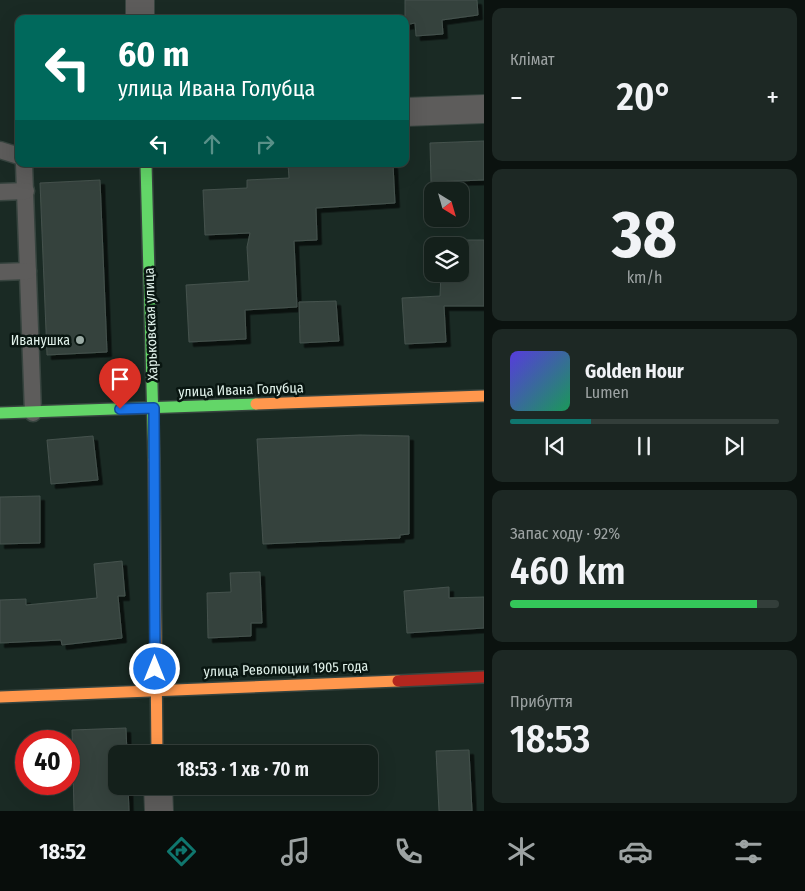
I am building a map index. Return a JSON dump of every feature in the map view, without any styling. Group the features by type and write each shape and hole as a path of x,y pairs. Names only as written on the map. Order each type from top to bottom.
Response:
{"street":[{"path":"140,0 140,15"},
{"path":"409,112 484,109"},
{"name":"Харьковская улица","path":"146,167 154,408 157,745"},
{"name":"улица Ивана Голубца","path":"0,413 484,396"},
{"name":"улица Революции 1905 года","path":"0,697 155,689 484,677"},
{"path":"158,795 159,811"}],"lane":[{"path":"0,150 15,155"},
{"path":"24,167 33,413"},
{"path":"0,192 26,191"},
{"path":"0,272 28,271"}],"building":[{"path":"405,0 477,0 478,15 442,20 443,34 416,36 415,23 409,24 409,15 405,15"},
{"path":"484,141 484,180 431,182 430,143"},
{"path":"288,167 393,167 395,203 316,208 317,240 294,241 297,307 245,310 246,339 189,342 186,285 249,281 247,247 250,233 205,235 203,190 247,188 247,180 289,178"},
{"path":"100,180 107,352 47,355 40,183"},
{"path":"469,240 484,240 484,306 444,306 446,342 405,344 402,298 440,296 441,282 469,282"},
{"path":"336,301 339,341 300,343 299,302"},
{"path":"360,435 409,436 409,534 400,535 400,538 263,544 257,439"},
{"path":"93,436 98,480 51,484 47,440"},
{"path":"40,496 40,543 0,544 0,497"},
{"path":"122,561 125,596 118,596 122,638 62,645 61,640 0,643 0,600 26,599 26,605 97,598 94,564"},
{"path":"260,572 262,623 251,623 251,636 208,638 207,593 231,592 230,573"},
{"path":"449,587 449,598 484,597 484,628 407,633 404,591"},
{"path":"126,728 127,745 108,745 108,795 128,795 129,811 74,811 74,795 80,795 80,730 72,730"},
{"path":"469,750 472,811 439,811 436,751"}],"traffic: fast":[{"path":"146,167 154,460"},
{"path":"0,413 256,404"}],"traffic: slow":[{"path":"256,404 484,396"},
{"path":"154,460 157,745"},
{"path":"0,697 398,681"}],"traffic: jam":[{"path":"398,681 484,677"}],"place":[{"name":"Иванушка","path":"80,340"}],"route":[{"path":"120,409 154,408 155,669"}]}
